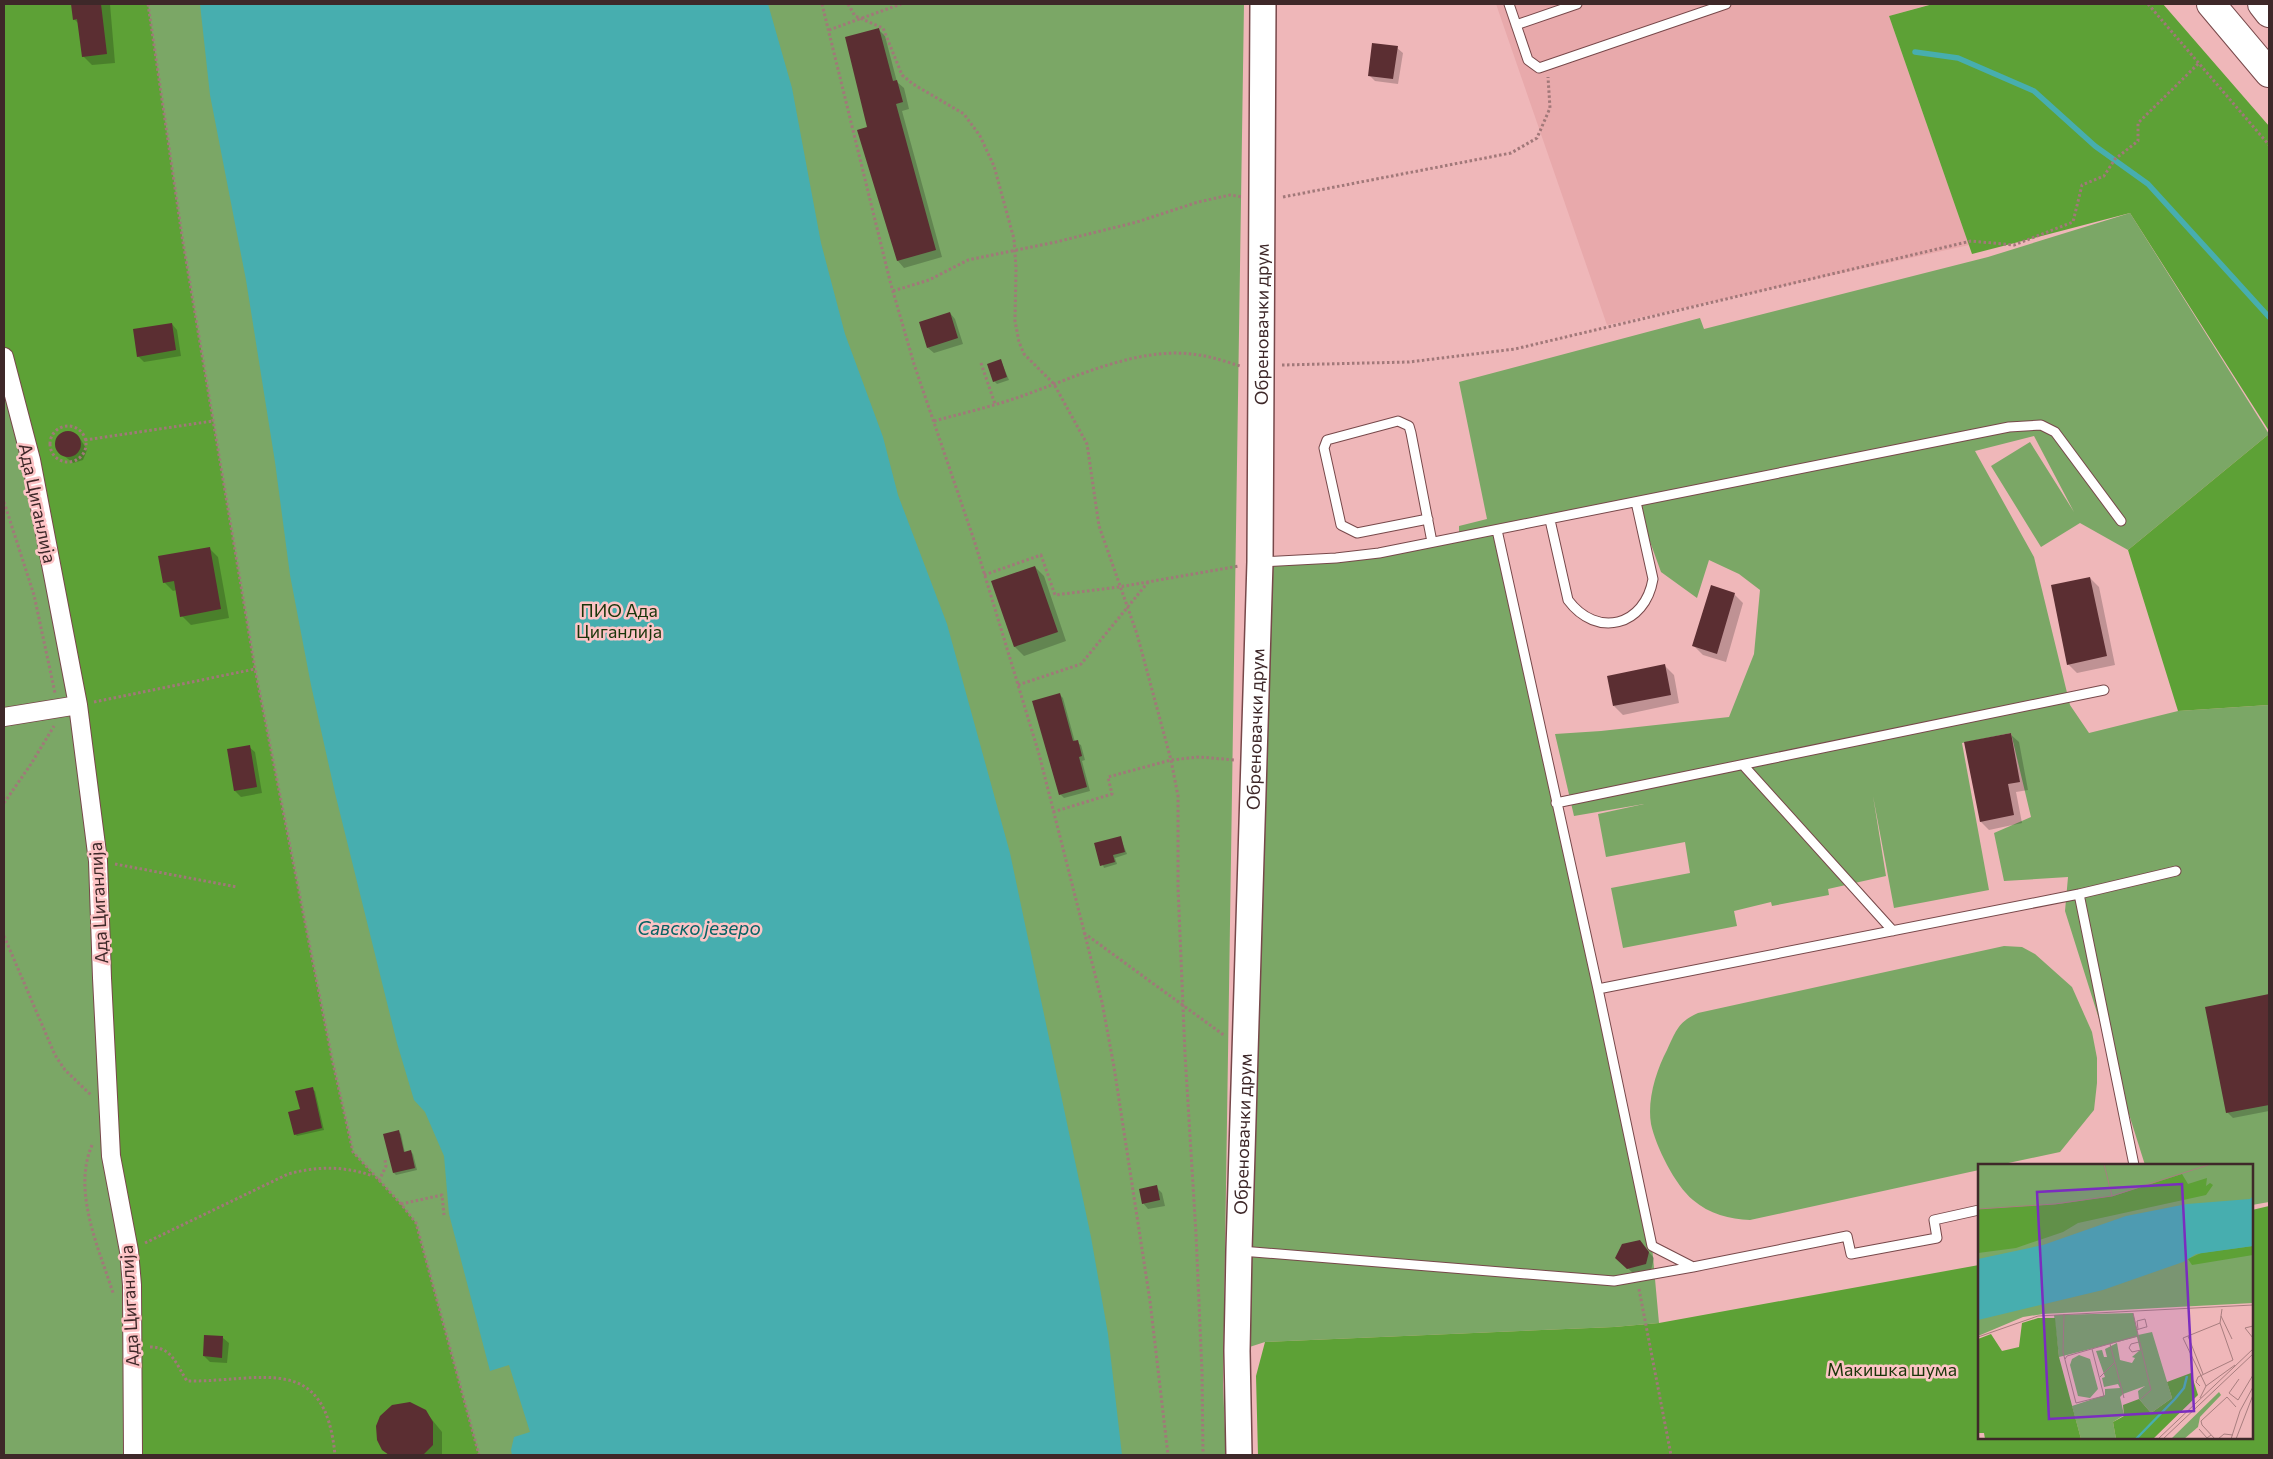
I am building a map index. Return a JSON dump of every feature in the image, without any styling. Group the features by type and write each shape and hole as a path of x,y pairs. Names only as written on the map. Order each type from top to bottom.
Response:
{"main road":[{"path":"2210,4 2269,73"},
{"path":"2262,4 2269,12"}],"street":[{"name":"Обреновачки друм","path":"1239,1455 1237,1351 1239,1250 1260,562 1263,4"},
{"name":"Ада Циганлија","path":"4,357 31,460 78,705 98,861 111,1156 129,1251 132,1285 133,1455"},
{"path":"4,717 78,705"}],"lane":[{"path":"1509,4 1528,60 1539,68 1547,67 1726,4"},
{"path":"1516,25 1577,4"},
{"path":"1428,519 1357,533 1341,526 1324,448 1325,443 1331,438 1398,421 1409,426 1428,519 1432,542"},
{"path":"1260,562 1336,558 1432,542 2010,427 2041,425 2055,432 2121,521"},
{"path":"1550,520 1568,600 1576,611 1587,618 1599,623 1612,623 1625,620 1636,613 1645,604 1651,592 1653,579 1636,502"},
{"path":"1497,530 1598,989 1652,1246 1693,1267"},
{"path":"1556,803 1744,766 2104,690"},
{"path":"1744,766 1893,930"},
{"path":"1598,989 2078,894 2176,871"},
{"path":"2078,894 2134,1164"},
{"path":"1239,1250 1614,1281 1847,1236 1851,1254 1937,1238 1934,1220 1978,1210"}],"path":[{"path":"148,4 182,236 212,421 229,504 255,669 332,1059 353,1152 416,1223 479,1455"},
{"path":"822,4 893,291 914,364 984,575 1039,754 1107,1021 1150,1301 1168,1455"},
{"path":"848,4 852,13 883,28 897,65 905,78 959,110 977,130 994,166 1009,216 1015,251 1015,320 1019,342 1024,354 1054,384 1087,444 1099,526 1137,634 1171,760 1178,796 1178,887 1196,1234 1202,1372 1203,1455"},
{"path":"829,30 901,4"},
{"path":"2148,4 2269,145"},
{"path":"934,420 995,404 1121,362 1173,354 1198,354 1262,371 1281,365 1409,362 1516,349 1971,241 2014,245 2073,222 2082,185 2104,176 2115,159 2138,141 2138,123 2199,63"},
{"path":"1263,201 1511,153 1537,138 1550,108 1547,67"},
{"path":"893,291 929,280 968,260 1015,251 1137,222 1179,208 1230,195"},
{"path":"981,363 995,404"},
{"path":"85,440 212,421"},
{"path":"62,427 78,429 85,440 85,451 74,462 58,459 53,454 50,446 51,438 62,427"},
{"path":"4,502 34,595 58,708 52,731 4,803"},
{"path":"984,575 1041,555 1055,596 1119,587 1260,562"},
{"path":"1018,685 1081,664 1149,581"},
{"path":"78,705 255,669"},
{"path":"1053,812 1112,794 1108,777 1171,760 1199,757 1253,761"},
{"path":"98,861 238,887"},
{"path":"1084,933 1244,1049"},
{"path":"4,936 55,1055 65,1070 93,1097"},
{"path":"94,1139 87,1156 84,1188 99,1252 115,1301"},
{"path":"379,1181 386,1166 385,1160"},
{"path":"129,1251 288,1174 307,1169 327,1168 358,1171 374,1176"},
{"path":"401,1204 442,1195 444,1215"},
{"path":"1636,1278 1671,1455"},
{"path":"132,1346 161,1347 170,1354 187,1381 276,1377 295,1381 313,1393 322,1404 331,1429 335,1455"}],"shaded area":[{"path":"1496,4 1932,4 1889,16 1969,245 1607,325"}],"green space":[{"name":"ПИО Ада Циганлија","path":"4,4 1244,4 1223,1384 1226,1455 4,1455"},
{"path":"4,4 148,4 182,236 255,669 332,1059 353,1152 416,1223 479,1455 133,1455 132,1346 111,1156 81,725 4,357"},
{"path":"1933,4 2163,4 2269,126 2269,431 2130,213 1972,254 1889,16"},
{"path":"2130,213 2269,434 2128,550 2080,523 2041,547 1991,466 2030,442 2074,512 2034,436 1975,451 2034,557 2070,705 2089,733 2178,711 2269,705 2269,1202 2253,1205 2253,1164 2145,1164 2065,911 2068,877 2004,881 1994,833 2031,817 2011,733 1962,743 1989,890 1894,908 1873,796 1886,876 1828,889 1829,895 1772,906 1771,902 1734,911 1737,926 1623,948 1611,888 1690,873 1685,842 1606,857 1598,814 1644,804 1574,816 1555,734 1729,717 1754,654 1760,590 1739,574 1709,560 1697,598 1661,572 1636,503 1497,529 1652,1246 1659,1323 1614,1327 1265,1342 1237,1351 1260,562 1336,558 1459,537 1459,526 1487,519 1459,382 1700,318 1704,329 1988,257"},
{"path":"2269,434 2269,705 2178,711 2128,550"},
{"path":"2004,946 2022,947 2035,954 2072,987 2092,1032 2097,1058 2094,1110 2060,1152 2004,1164 1978,1164 1978,1170 1750,1220 1727,1217 1699,1205 1686,1193 1667,1165 1651,1124 1651,1096 1659,1067 1675,1032 1686,1020 1698,1013"},
{"name":"Макишка шума","path":"2269,1206 2269,1455 1258,1455 1256,1376 1265,1342 1614,1327 1659,1323 1978,1265 1978,1439 2253,1439 2253,1210"}],"water":[{"name":"Савско језеро","path":"200,4 768,4 792,88 821,243 845,334 883,437 898,495 947,624 1010,853 1091,1237 1108,1334 1122,1455 512,1455 511,1450 514,1437 530,1432 509,1365 490,1371 449,1214 444,1156 425,1112 414,1100 397,1043 335,793 311,685 290,575 275,462 246,280 210,95"}],"building":[{"path":"71,4 101,4 107,54 82,57 77,19 73,20"},
{"path":"879,28 893,81 897,80 903,102 896,104 936,250 897,261 857,130 867,127 845,37"},
{"path":"1372,43 1398,46 1393,79 1368,76"},
{"path":"950,312 958,338 927,348 919,322"},
{"path":"172,323 176,350 137,357 133,329"},
{"path":"1001,359 1007,377 993,382 987,364"},
{"path":"68,431 78,434 81,444 78,454 68,457 58,454 55,444 58,434"},
{"path":"210,547 221,609 180,617 174,581 163,583 158,556"},
{"path":"1035,566 1058,632 1014,647 991,581"},
{"path":"2090,577 2107,656 2067,665 2051,585"},
{"path":"1711,585 1735,593 1717,654 1692,646"},
{"path":"1665,664 1671,695 1613,706 1607,676"},
{"path":"1060,693 1073,741 1078,740 1082,756 1079,757 1087,787 1059,795 1032,701"},
{"path":"2011,733 2020,782 2008,784 2014,815 1980,822 1964,742"},
{"path":"250,745 257,787 234,791 227,749"},
{"path":"1121,836 1125,852 1113,855 1115,862 1100,866 1094,843"},
{"path":"2269,994 2269,1105 2226,1113 2205,1007"},
{"path":"313,1087 322,1128 294,1135 288,1112 300,1109 295,1091"},
{"path":"399,1130 404,1152 411,1150 415,1168 393,1173 383,1134"},
{"path":"1157,1185 1160,1200 1142,1204 1139,1189"},
{"path":"1640,1240 1649,1252 1646,1264 1627,1269 1615,1258 1622,1244"},
{"path":"204,1335 223,1336 222,1358 203,1356"},
{"path":"410,1402 426,1410 433,1422 433,1445 423,1455 389,1455 382,1450 377,1440 376,1426 380,1416 392,1405"}],"waterway":[{"path":"1915,52 1958,58 2034,91 2095,146 2148,184 2269,317"}]}
